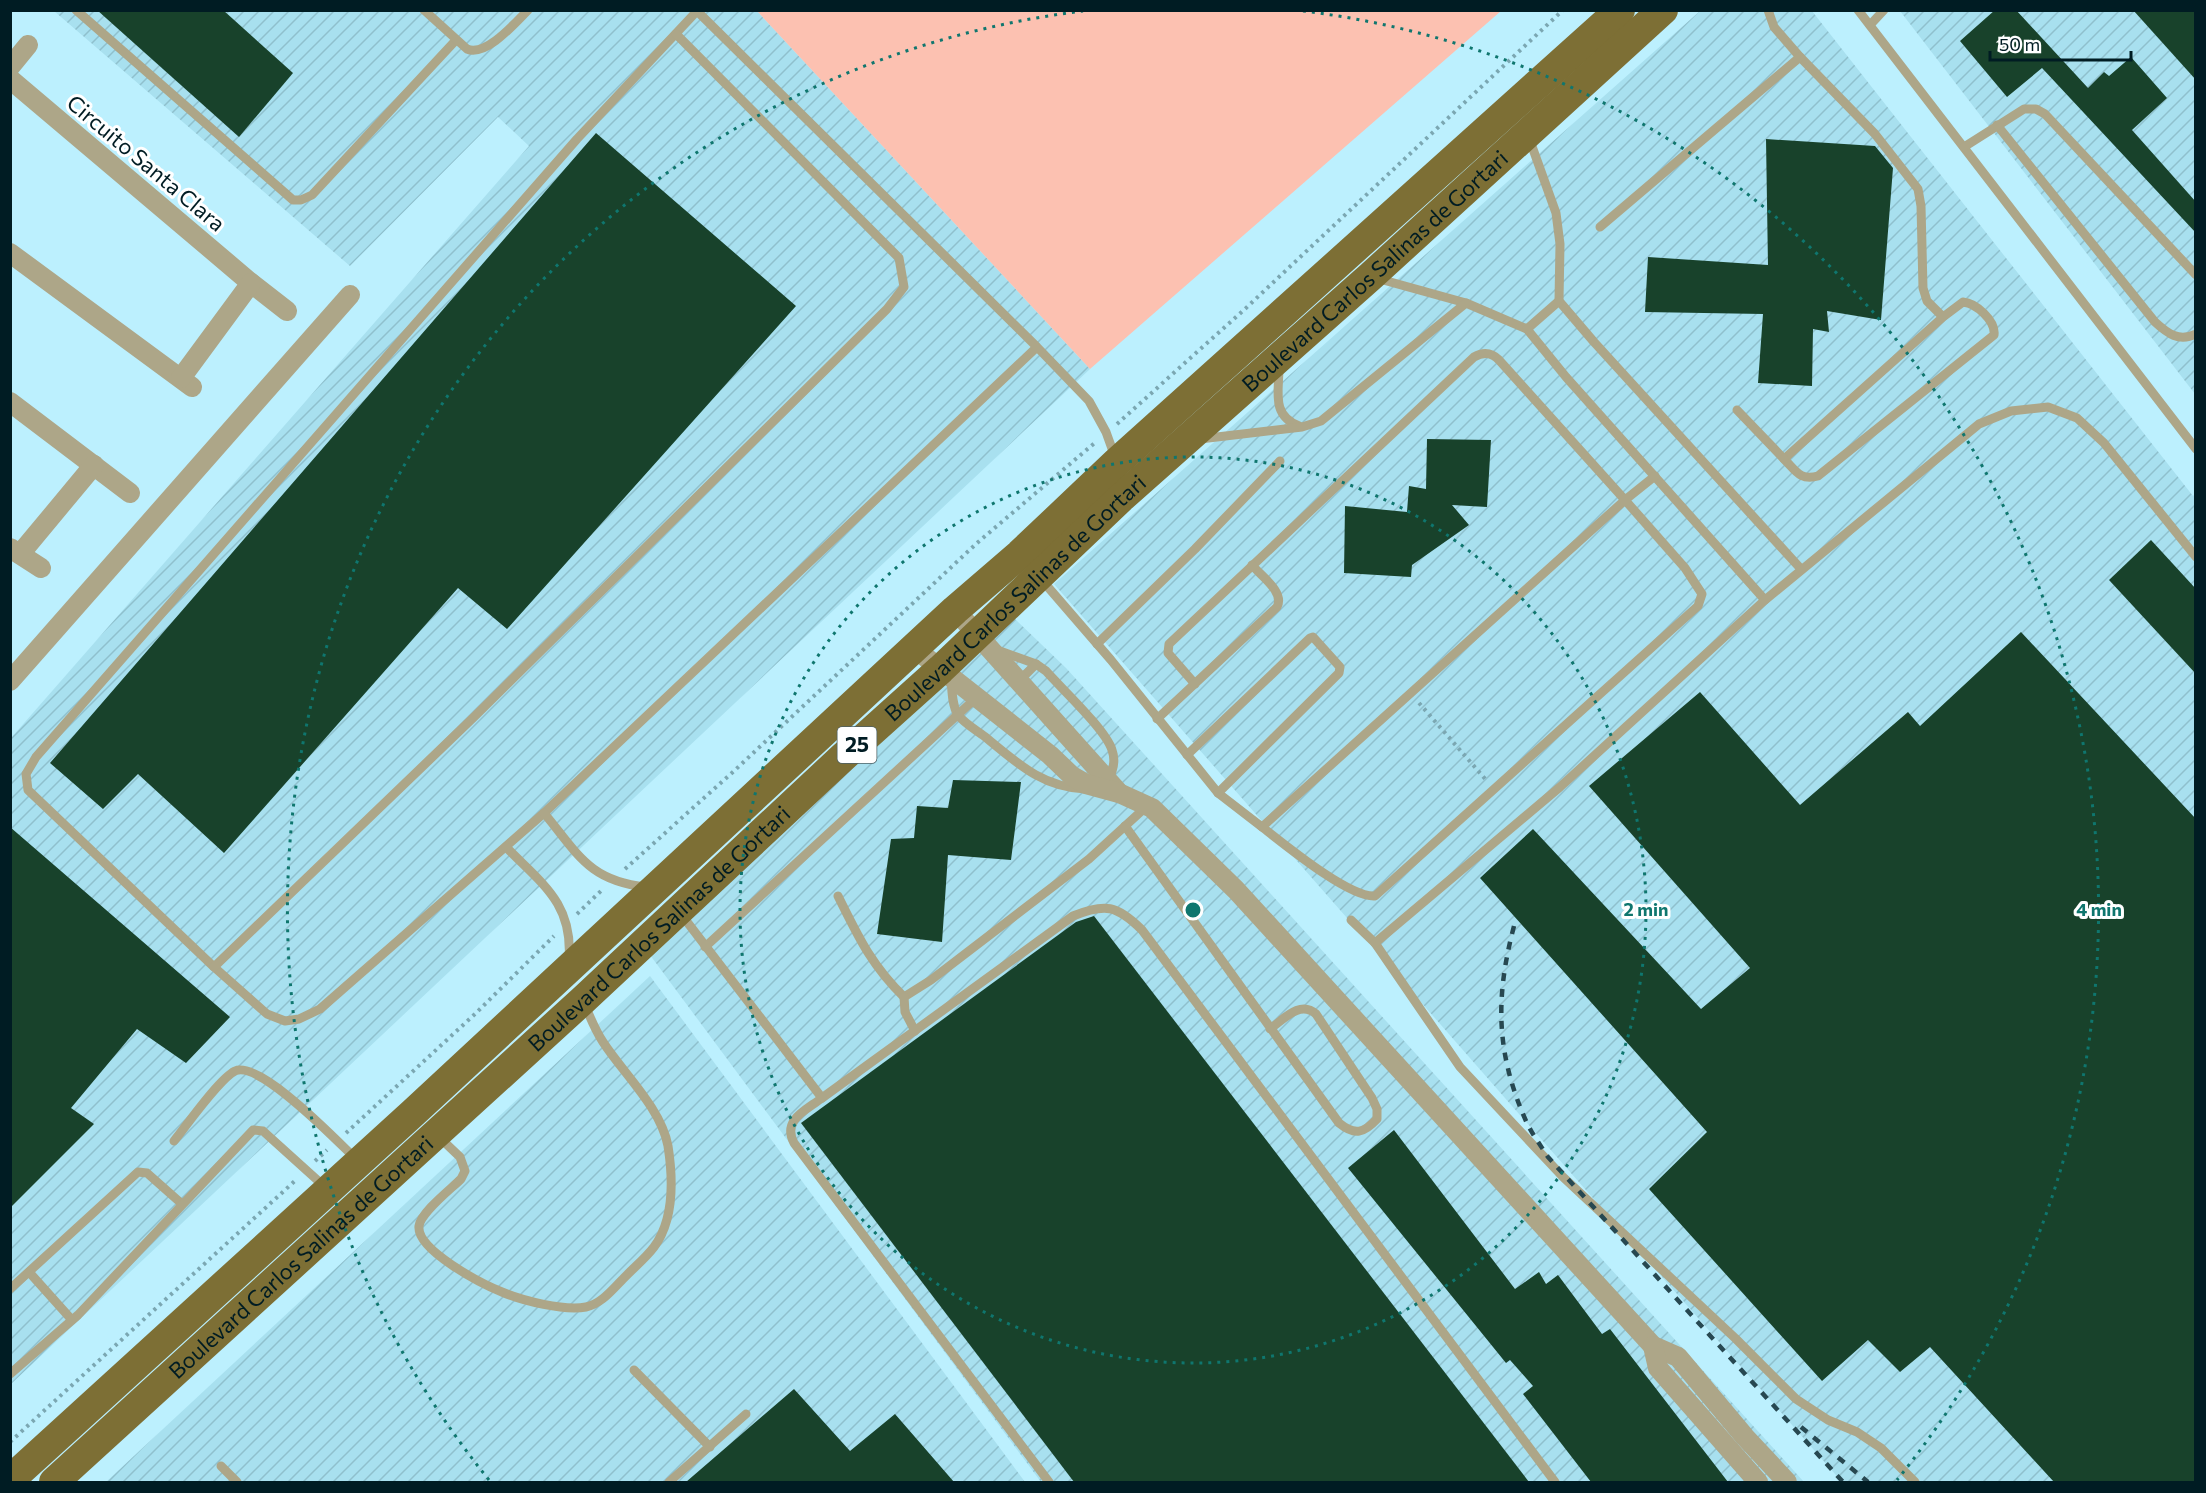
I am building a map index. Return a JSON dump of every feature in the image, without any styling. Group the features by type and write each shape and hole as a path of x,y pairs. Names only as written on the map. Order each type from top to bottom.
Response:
{"main road":[{"name":"Boulevard Carlos Salinas de Gortari","path":"28,1477 425,1123 584,1000 678,910 985,641 1030,566 1117,462 1620,10"},
{"name":"Boulevard Carlos Salinas de Gortari","path":"425,1123 569,967 955,610 1030,566 1122,496 1187,441 1663,10"},
{"name":"Boulevard Carlos Salinas de Gortari","path":"28,1477 328,1190 370,1173"}],"street":[{"path":"10,67 28,45"},
{"name":"Circuito Santa Clara","path":"10,79 251,283 288,311"},
{"path":"10,253 187,383 251,283"},
{"path":"10,681 350,295"},
{"path":"10,402 130,493"},
{"path":"41,568 15,551 94,465"},
{"path":"955,610 1047,710 1109,787"},
{"path":"914,648 1050,755 1072,776 1109,787 1147,806 1167,822 1236,890 1653,1346 1678,1357 1745,1437 1787,1482"},
{"path":"1023,734 1047,710"},
{"path":"1653,1346 1658,1368 1758,1482"}],"lane":[{"path":"76,10 293,200 302,200 312,195 456,39"},
{"path":"424,10 471,51 482,50 488,46 528,10"},
{"path":"1768,10 1774,27 1875,134 1918,189 1922,206 1923,288 1927,301 1943,317"},
{"path":"1858,10 2196,449"},
{"path":"1870,25 1884,10"},
{"path":"1037,347 544,813 320,1009 299,1019 285,1021 267,1014 214,967 28,790 26,774 36,757 577,139 697,11 1037,347 1089,401 1117,462"},
{"path":"214,967 475,716 887,309 904,287 898,258 676,34"},
{"path":"1600,227 1800,57"},
{"path":"1964,147 2024,109 2036,109 2044,114 2196,275"},
{"path":"1997,125 2155,322 2168,334 2182,338 2196,334"},
{"path":"1527,135 1556,213 1560,244 1559,301 1801,569"},
{"path":"1371,276 1466,303 1527,328 1566,377 1765,600"},
{"path":"1527,328 1559,301"},
{"path":"1737,410 1784,459 1802,476 1808,478 1818,476 1994,335 1994,327 1976,306 1963,302 1943,317 1784,459"},
{"path":"1187,441 1302,427 1321,421 1466,303"},
{"path":"1030,566 1097,644 1218,793 1339,883 1368,897 1375,896 1698,606 1702,594 1695,581 1625,500 1498,360 1490,354 1480,354 1474,357 1167,647 1168,653 1195,684"},
{"path":"1280,358 1280,409 1283,417 1290,423 1302,427"},
{"path":"1375,943 1569,780 1801,569 1979,424 2011,411 2048,407 2077,418 2104,443 2196,557"},
{"path":"1097,644 1195,549 1280,461"},
{"path":"1262,827 1625,500 1655,476"},
{"path":"1157,719 1280,603 1277,592 1252,566"},
{"path":"1186,755 1310,638 1314,637 1337,662 1341,667 1339,673 1218,793"},
{"path":"946,673 958,715 1025,769 1049,783 1069,788 1109,787 1114,758 1107,739 1046,671 1036,664 985,641"},
{"path":"1020,680 1036,664"},
{"path":"705,946 976,697"},
{"path":"904,998 931,980 1089,859 1147,806"},
{"path":"544,813 588,867 613,880 654,888"},
{"path":"1125,826 1270,1029 1339,1123 1348,1130 1360,1131 1369,1127 1377,1119 1377,1109 1372,1098 1316,1014 1310,1009 1302,1008 1294,1011 1270,1029"},
{"path":"506,847 553,896 567,923 571,940 569,967"},
{"path":"838,896 870,958 885,979 904,998 905,1012 915,1031"},
{"path":"1049,1482 789,1134 790,1126 798,1116 822,1098 1073,916 1093,908 1112,908 1130,917 1142,930 1555,1482"},
{"path":"678,910 822,1098"},
{"path":"1351,920 1375,943 1460,1067 1563,1177 1735,1338 1796,1399 1828,1420 1857,1432 1881,1448 1915,1482"},
{"path":"425,1123 460,1157 465,1171 461,1179 425,1214 419,1225 420,1233 427,1244 450,1264 501,1292 532,1301 570,1307 588,1307 604,1299 653,1247 664,1228 670,1197 670,1163 667,1143 660,1124 635,1085 602,1041 584,1000"},
{"path":"174,1141 224,1079 236,1071 245,1070 257,1074 290,1098 370,1173"},
{"path":"10,1374 72,1320 253,1130 263,1131 328,1190"},
{"path":"10,1289 138,1173 147,1173 182,1204"},
{"path":"29,1272 72,1320"},
{"path":"634,1370 710,1447"},
{"path":"669,1482 746,1414"},
{"path":"222,1466 237,1482"}],"path":[{"path":"10,1442 381,1103 567,923 734,771 977,543 1106,434 1246,308 1563,10"},
{"path":"1410,693 1494,789"}],"shaded area":[{"path":"54,11 757,11 1090,369 11,1384 11,738 529,146 498,117 350,266"},
{"path":"757,11 1501,11 1090,369"},
{"path":"1700,11 1812,11 2193,496 2195,494 2195,1482 1842,1482 1054,584"},
{"path":"1900,11 2195,11 2195,394"},
{"path":"1014,618 1066,668 1804,1482 1041,1482 650,955"},
{"path":"650,976 1025,1482 106,1482"}],"building":[{"path":"97,10 223,10 293,73 239,137"},
{"path":"1995,10 2016,10 2088,88 2104,72 2109,76 2131,57 2167,98 2132,130 2196,202 2196,233 2042,68 2007,97 1960,41"},
{"path":"2133,10 2196,10 2196,80"},
{"path":"596,133 796,306 507,629 458,588 224,853 138,774 103,809 50,763"},
{"path":"1766,139 1875,146 1893,168 1881,320 1827,311 1829,332 1813,329 1812,386 1758,383 1763,314 1645,312 1648,257 1768,265"},
{"path":"1427,439 1491,440 1487,507 1452,505 1469,525 1412,565 1411,577 1344,573 1345,506 1407,512 1409,486 1426,489"},
{"path":"2151,540 2196,589 2196,674 2109,580"},
{"path":"2021,632 2196,819 2196,1482 2054,1482 1930,1347 1900,1372 1868,1340 1822,1381 1649,1189 1707,1132 1480,878 1533,829 1701,1009 1750,968 1589,786 1700,692 1800,805 1908,712 1920,726"},
{"path":"953,780 1021,782 1011,860 948,855 942,942 877,934 891,839 914,838 917,806 948,808"},
{"path":"10,827 230,1017 186,1063 137,1029 71,1108 94,1124 10,1208"},
{"path":"1094,916 1529,1482 1074,1482 801,1123 1076,922"},
{"path":"1394,1130 1515,1289 1539,1272 1546,1284 1558,1275 1602,1334 1610,1329 1728,1482 1591,1482 1523,1394 1533,1386 1510,1360 1506,1363 1348,1168"},
{"path":"794,1389 850,1451 895,1414 954,1482 686,1482"}],"railway":[{"path":"1514,926 1504,977 1502,1025 1509,1072 1516,1096 1531,1131 1548,1157 1843,1482"},
{"path":"1801,1427 1868,1482"}]}
